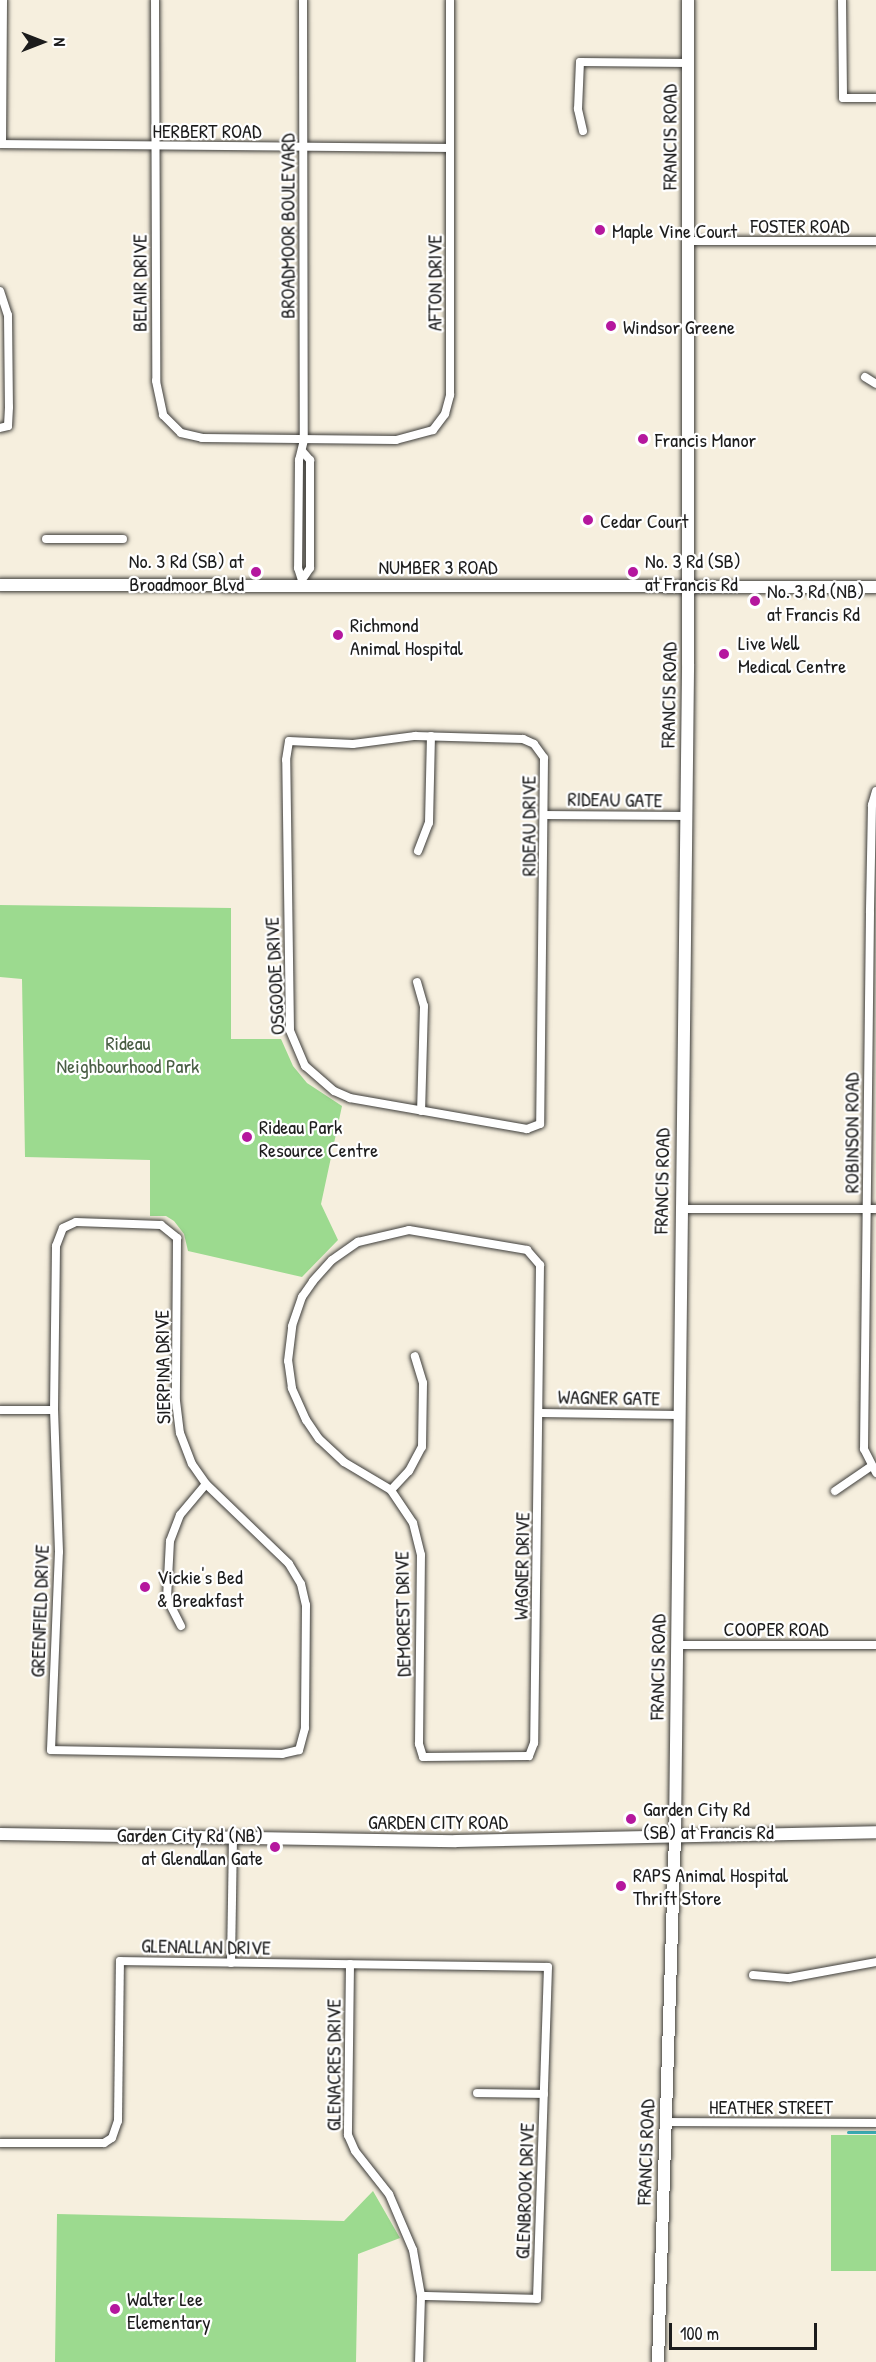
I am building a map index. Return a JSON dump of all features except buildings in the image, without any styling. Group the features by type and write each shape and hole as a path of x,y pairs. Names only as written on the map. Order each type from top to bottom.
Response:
{"street":[{"path":"1,144 3,0"},
{"name":"BELAIR DRIVE","path":"155,0 156,381 163,415 174,428 191,436 304,440"},
{"name":"BROADMOOR BOULEVARD","path":"303,0 303,452 310,460 310,568 304,581"},
{"name":"AFTON DRIVE","path":"304,440 409,439 433,430 445,414 451,384 450,0"},
{"name":"FRANCIS ROAD","path":"658,2362 675,1835 680,1209 689,586 688,0"},
{"path":"842,0 843,98 876,98"},
{"path":"582,131 578,109 580,62 688,63"},
{"name":"HERBERT ROAD","path":"1,144 450,148"},
{"name":"FOSTER ROAD","path":"688,241 876,242"},
{"path":"0,291 8,315 9,407 8,426 0,428"},
{"path":"865,377 876,384"},
{"path":"46,539 123,539"},
{"name":"NUMBER 3 ROAD","path":"0,585 304,581 876,587"},
{"path":"418,851 429,823 431,736"},
{"name":"RIDEAU DRIVE","path":"289,741 353,744 431,736 504,737 534,744 544,758 540,1124"},
{"name":"OSGOODE DRIVE","path":"289,741 286,760 289,1015 296,1050 305,1066 334,1091 421,1111 527,1129 540,1124"},
{"name":"ROBINSON ROAD","path":"873,1470 864,1449 872,1209 872,806 876,791"},
{"name":"RIDEAU GATE","path":"545,815 685,816"},
{"path":"417,982 424,1006 421,1111"},
{"path":"680,1209 872,1209"},
{"name":"SIERPINA DRIVE","path":"63,1228 76,1222 153,1224 166,1226 174,1233 178,1249 178,1418 188,1454 206,1484 289,1564 301,1584 306,1605 305,1728 299,1750"},
{"name":"GREENFIELD DRIVE","path":"63,1228 56,1246 54,1410 59,1552 51,1750 282,1754 299,1750"},
{"name":"DEMOREST DRIVE","path":"419,1744 420,1555 413,1523 391,1490 327,1447 297,1402 289,1350 302,1297 332,1260 358,1242 389,1232 441,1232 527,1250 536,1256"},
{"name":"WAGNER DRIVE","path":"419,1744 423,1757 532,1754 540,1413 541,1270 536,1256"},
{"path":"866,1347 876,1347"},
{"path":"391,1490 409,1471 422,1447 423,1383 415,1356"},
{"path":"0,1410 54,1410"},
{"name":"WAGNER GATE","path":"540,1413 678,1414"},
{"path":"835,1491 873,1470"},
{"path":"181,1626 167,1598 170,1541 180,1515 206,1484"},
{"name":"COOPER ROAD","path":"677,1645 876,1645"},
{"name":"GARDEN CITY ROAD","path":"0,1834 233,1840 550,1841 675,1835 876,1832"},
{"path":"231,1963 233,1840"},
{"name":"GLENALLAN DRIVE","path":"0,2143 104,2143 112,2138 118,2121 120,1961 548,1967"},
{"path":"753,1974 789,1978 876,1962"},
{"name":"GLENACRES DRIVE","path":"350,1964 348,2135 404,2222 415,2258 420,2296 419,2362"},
{"name":"GLENBROOK DRIVE","path":"420,2296 537,2299 548,1967"},
{"path":"477,2093 544,2094"},
{"name":"HEATHER STREET","path":"666,2122 876,2123"}],"green space":[{"name":"Rideau Neighbourhood Park","path":"0,905 231,908 231,1039 281,1039 293,1066 307,1083 342,1106 321,1204 338,1240 302,1277 188,1251 184,1234 174,1221 166,1216 150,1216 150,1160 25,1157 22,979 0,977"},
{"path":"831,2135 876,2135 876,2271 831,2271"},
{"path":"373,2191 400,2238 358,2254 356,2362 55,2362 57,2214 344,2221"}],"waterway":[{"path":"848,2132 876,2132"}],"place":[{"name":"Maple Vine Court","path":"600,230"},
{"name":"Windsor Greene","path":"611,326"},
{"name":"Francis Manor","path":"643,439"},
{"name":"Cedar Court","path":"588,520"},
{"name":"No. 3 Rd (SB) at Broadmoor Blvd","path":"256,572"},
{"name":"No. 3 Rd (SB) at Francis Rd","path":"633,572"},
{"name":"No. 3 Rd (NB) at Francis Rd","path":"755,601"},
{"name":"Richmond Animal Hospital","path":"338,635"},
{"name":"Live Well Medical Centre","path":"724,654"},
{"name":"Rideau Park Resource Centre","path":"247,1137"},
{"name":"Vickie's Bed & Breakfast","path":"145,1587"},
{"name":"Garden City Rd (SB) at Francis Rd","path":"631,1819"},
{"name":"Garden City Rd (NB) at Glenallan Gate","path":"275,1847"},
{"name":"RAPS Animal Hospital Thrift Store","path":"621,1886"},
{"name":"Walter Lee Elementary","path":"115,2309"}]}
